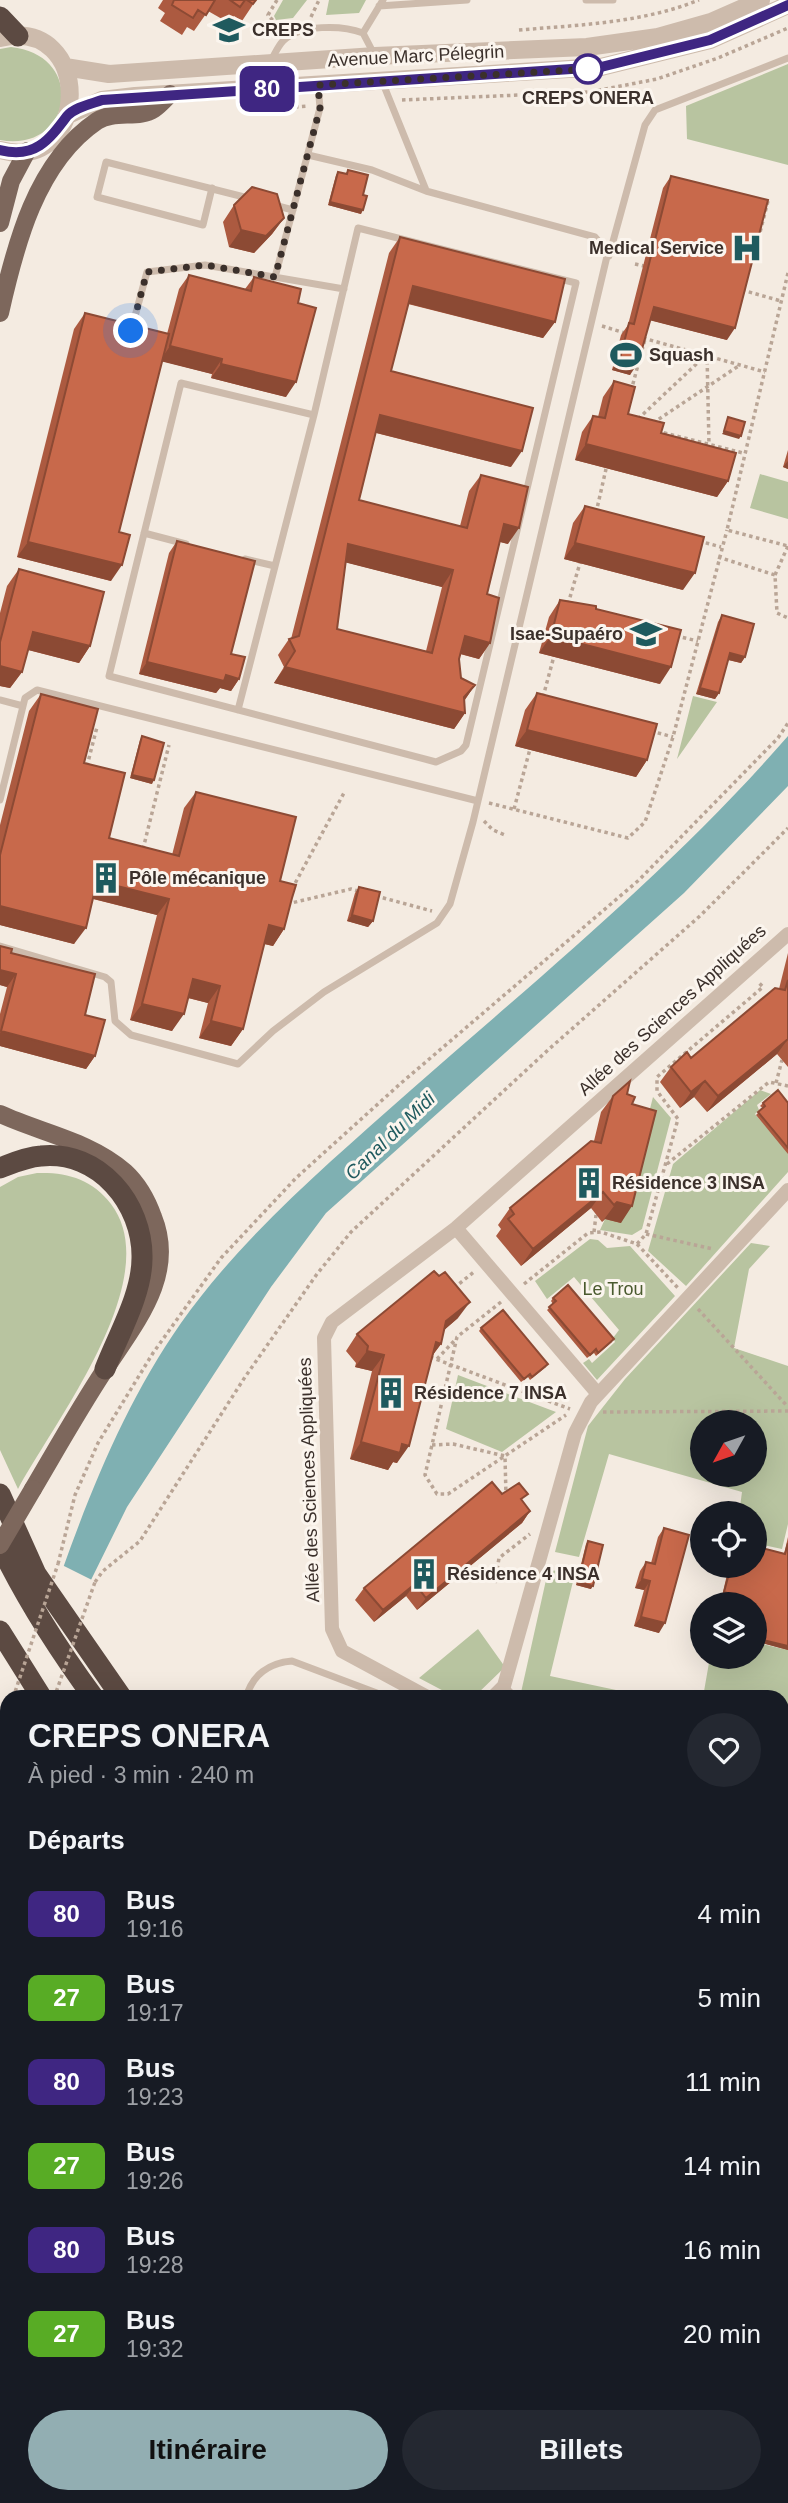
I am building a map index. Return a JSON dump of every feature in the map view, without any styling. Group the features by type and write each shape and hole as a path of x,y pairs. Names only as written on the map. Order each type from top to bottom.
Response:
{"highway":[{"path":"0,17 9,37"},
{"path":"0,1168 22,1159 44,1155 68,1159 94,1168 117,1186 132,1207 140,1232 142,1258 138,1285 105,1369"},
{"path":"0,1494 36,1574 116,1690"},
{"path":"0,1545 20,1586 88,1690"},
{"path":"0,1631 37,1690"}],"main road":[{"path":"0,313 23,222 36,194 57,164 82,134 99,120 119,114 152,111 170,94"},
{"path":"0,223 11,181 27,151"},
{"path":"0,1114 82,1146 104,1157 126,1173 146,1199 157,1227 161,1252 156,1284 136,1325 105,1369 0,1545"}],"street":[{"name":"Avenue Marc Pélegrin","path":"65,67 109,74 375,56 561,48 658,37 711,22 761,0"},
{"name":"Avenue Marc Pélegrin","path":"68,114 102,100 170,94 601,67 710,40 788,5"},
{"path":"0,150 27,151 51,139 68,114 72,90 65,67 45,46 9,37"},
{"name":"Allée des Sciences Appliquées","path":"414,1690 342,1651 332,1629 324,1338 332,1322 456,1228 788,934"},
{"path":"500,1690 504,1686 575,1433 597,1394 788,1189"},
{"path":"456,1228 597,1394"}],"lane":[{"path":"363,33 381,3 467,0"},
{"path":"586,0 613,0"},
{"path":"268,64 281,43 299,32 349,28 363,33 375,56"},
{"path":"0,946 105,977 111,982 115,1021 131,1035 237,1063 303,1006 421,935 445,914 480,801 608,261 645,125 655,110 788,58"},
{"path":"381,80 426,191"},
{"path":"275,277 320,108 318,85"},
{"path":"308,155 372,170 426,191 595,237 608,252 608,261"},
{"path":"212,188 203,225 97,197 106,162 212,188 258,201"},
{"path":"270,204 293,210"},
{"path":"238,710 314,415 358,228 576,283 466,745 449,758 436,762 238,710 110,676 181,383 314,415"},
{"path":"131,331 147,272 205,265 344,289"},
{"path":"144,533 201,548"},
{"path":"235,556 275,566"},
{"path":"0,800 25,698 37,690 480,801"},
{"path":"0,700 23,706"},
{"path":"248,1690 264,1670 277,1662 292,1661 369,1690"},
{"path":"504,1686 508,1690"}],"path":[{"path":"309,22 319,0"},
{"name":"Avenue Marc Pélegrin","path":"507,31 606,23 660,13 699,0"},
{"path":"751,265 768,201 762,199"},
{"path":"635,264 644,266"},
{"path":"505,835 484,822 480,801 628,838 645,822 673,737 727,530 743,453 788,273"},
{"path":"747,278 742,290 781,301"},
{"path":"594,323 765,373"},
{"path":"629,399 645,339"},
{"path":"707,354 709,445"},
{"path":"636,420 707,354"},
{"path":"741,364 646,428 743,453"},
{"path":"594,522 606,469"},
{"path":"727,530 788,546 775,575 777,612 788,618"},
{"path":"696,541 721,547"},
{"path":"718,557 775,575"},
{"path":"567,607 580,563"},
{"path":"671,634 698,641"},
{"path":"542,701 554,656"},
{"path":"16,1690 58,1564 75,1495 98,1443 153,1353 221,1258 296,1178 400,1084 639,880 778,738 788,723"},
{"path":"84,775 97,727"},
{"path":"647,730 673,737"},
{"path":"151,855 142,853 169,746"},
{"path":"514,809 530,749"},
{"path":"345,791 283,905 351,889 445,914"},
{"path":"57,1690 96,1582 103,1571 140,1541 245,1377 317,1274 351,1232 548,1049 701,915 788,828"},
{"path":"747,970 767,995"},
{"path":"637,1244 646,1234 678,1119 657,1091 657,1077 763,987"},
{"path":"776,1083 782,1060"},
{"path":"665,1166 769,1082 788,1086"},
{"path":"594,1232 596,1215"},
{"path":"437,1359 457,1338 588,1233 594,1232 637,1244 680,1290"},
{"path":"646,1234 730,1252"},
{"path":"696,1308 788,1409"},
{"path":"430,1357 437,1359 452,1365 573,1410 448,1494 437,1494 425,1475 430,1446 452,1365 457,1338"},
{"path":"596,1412 788,1409"},
{"path":"430,1446 453,1444 505,1456"},
{"path":"505,1456 506,1498"},
{"path":"495,1583 499,1558 551,1517"}],"green space":[{"path":"283,0 307,0 293,18 276,20 274,16"},
{"path":"329,0 366,0 359,13 326,15"},
{"path":"11,47 35,54 52,67 60,83 61,101 56,118 43,132 25,140 0,140 0,49"},
{"path":"788,64 788,165 687,139 686,106"},
{"path":"760,474 788,482 788,519 750,508"},
{"path":"693,696 717,702 677,759"},
{"path":"760,1090 771,1094 757,1105 759,1110 755,1114 768,1129 788,1113 788,1172 686,1286 648,1251 673,1164"},
{"path":"653,1097 671,1118 642,1229 632,1235 600,1230 605,1219 621,1222"},
{"path":"37,1173 69,1176 87,1183 104,1195 125,1235 125,1270 116,1309 99,1349 18,1489 0,1450 0,1187 18,1177"},
{"name":"Le Trou","path":"590,1239 598,1240 607,1248 630,1246 675,1296 597,1380 583,1363 589,1359 592,1363 615,1342 613,1338 619,1330 574,1277 547,1299 535,1281"},
{"path":"751,1243 770,1246 749,1269 734,1348 788,1366 788,1524 782,1549 767,1546 767,1501 741,1501 742,1492 728,1488 767,1487 767,1410 690,1410 690,1477 609,1454 579,1557 555,1552 588,1426 625,1379"},
{"path":"458,1375 556,1412 502,1452 446,1429"},
{"path":"576,1569 550,1676 616,1690 522,1690 548,1571"},
{"path":"478,1629 505,1667 481,1690 442,1690 419,1678"},
{"path":"767,1645 788,1650 788,1690 704,1690 708,1669 767,1669"}],"water":[{"name":"Canal du Midi","path":"788,736 788,786 684,893 326,1213 271,1287 127,1507 91,1580 21,1690 68,1553 107,1457 153,1366 206,1290 289,1200 606,919 699,831"}],"pier":[{"path":"60,1564 94,1581 55,1690 17,1690"}],"building":[{"path":"174,0 215,0 206,15 198,10 193,18 172,5"},
{"path":"230,0 245,0 240,7"},
{"path":"348,170 368,175 363,195 367,196 363,210 330,202 338,172 347,174"},
{"path":"671,176 768,200 735,328 654,307 638,363 620,358 629,323 634,324"},
{"path":"252,187 277,194 284,218 266,236 241,230 234,205"},
{"path":"400,237 565,279 555,322 413,286 391,371 533,408 522,451 380,415 359,500 467,528 481,475 528,487 519,528 504,524 487,594 499,598 490,643 465,636 459,659 461,678 475,685 464,697 465,713 285,667 295,651 289,639 299,636","holes":["348,544 453,570 432,653 337,629"]},
{"path":"189,275 251,291 254,277 301,289 298,303 316,308 296,382 221,364 222,359 170,346"},
{"path":"85,313 169,334 119,532 130,535 122,565 28,542"},
{"path":"614,381 635,387 628,414 664,423 661,433 736,453 728,481 586,444 593,416 605,418"},
{"path":"728,417 745,422 741,436 724,431"},
{"path":"585,506 704,537 695,573 575,543"},
{"path":"177,541 255,561 231,654 245,657 239,679 226,675 224,681 147,662"},
{"path":"19,569 104,592 90,646 33,632 22,672 0,666 0,642"},
{"path":"560,600 596,606 596,609 681,630 671,667 551,636"},
{"path":"722,615 754,624 745,657 730,653 719,693 700,688"},
{"path":"537,693 657,724 647,760 527,730"},
{"name":"Pôle mécanique","path":"41,694 98,709 84,763 125,773 109,838 179,856 196,792 296,817 280,881 296,885 284,929 269,925 243,1029 211,1021 220,986 193,979 184,1014 142,1004 169,899 97,881 86,928 0,906 0,855"},
{"path":"142,736 164,743 154,780 132,775"},
{"path":"359,887 380,892 373,921 352,915"},
{"path":"0,946 12,949 11,953 95,974 85,1015 105,1020 95,1056 1,1031 16,974 0,970"},
{"path":"788,980 788,1039 718,1096 705,1081 691,1092 671,1067 687,1052 691,1058 775,988 785,990"},
{"name":"Résidence 3 INSA","path":"630,1081 627,1094 635,1097 632,1104 656,1111 632,1206 617,1202 614,1205 603,1192 533,1249 508,1219 514,1214 510,1208 591,1141 601,1143 613,1096"},
{"path":"778,1090 788,1103 788,1148 758,1112 765,1106 763,1103"},
{"name":"Résidence 7 INSA","path":"434,1271 439,1276 445,1272 470,1302 446,1321 441,1344 436,1342 409,1446 402,1444 400,1453 361,1442 384,1355 367,1351 368,1346 357,1334"},
{"path":"568,1285 614,1339 598,1353 596,1349 590,1355 549,1307 556,1301 553,1298"},
{"path":"503,1310 548,1364 532,1377 530,1374 524,1379 481,1328"},
{"name":"Résidence 4 INSA","path":"492,1482 502,1494 519,1483 528,1494 521,1499 530,1511 426,1598 415,1584 383,1610 364,1588"},
{"path":"664,1528 689,1535 665,1623 641,1617 650,1581 642,1579 646,1562 655,1564"},
{"path":"588,1541 603,1545 593,1586 578,1582"},
{"path":"788,1543 788,1646 767,1641 767,1592 724,1592 728,1578 767,1578 767,1549 785,1554"}],"bus line":[{"name":"80","path":"0,150 27,151 38,147 51,139 68,114 102,100 601,67 710,40 764,19 788,5"}],"place":[{"name":"CREPS","path":"229,30"},
{"name":"CREPS ONERA","path":"588,69"},
{"name":"Medical Service","path":"747,248"},
{"name":"Squash","path":"626,355"},
{"name":"Isae-Supaéro","path":"646,634"},
{"name":"Pôle mécanique","path":"106,878"},
{"name":"Résidence 3 INSA","path":"589,1183"},
{"name":"Résidence 7 INSA","path":"391,1393"},
{"name":"Résidence 4 INSA","path":"424,1574"}],"route":[{"path":"131,331 147,272 205,265 275,277 320,108 318,85 588,69"}]}
